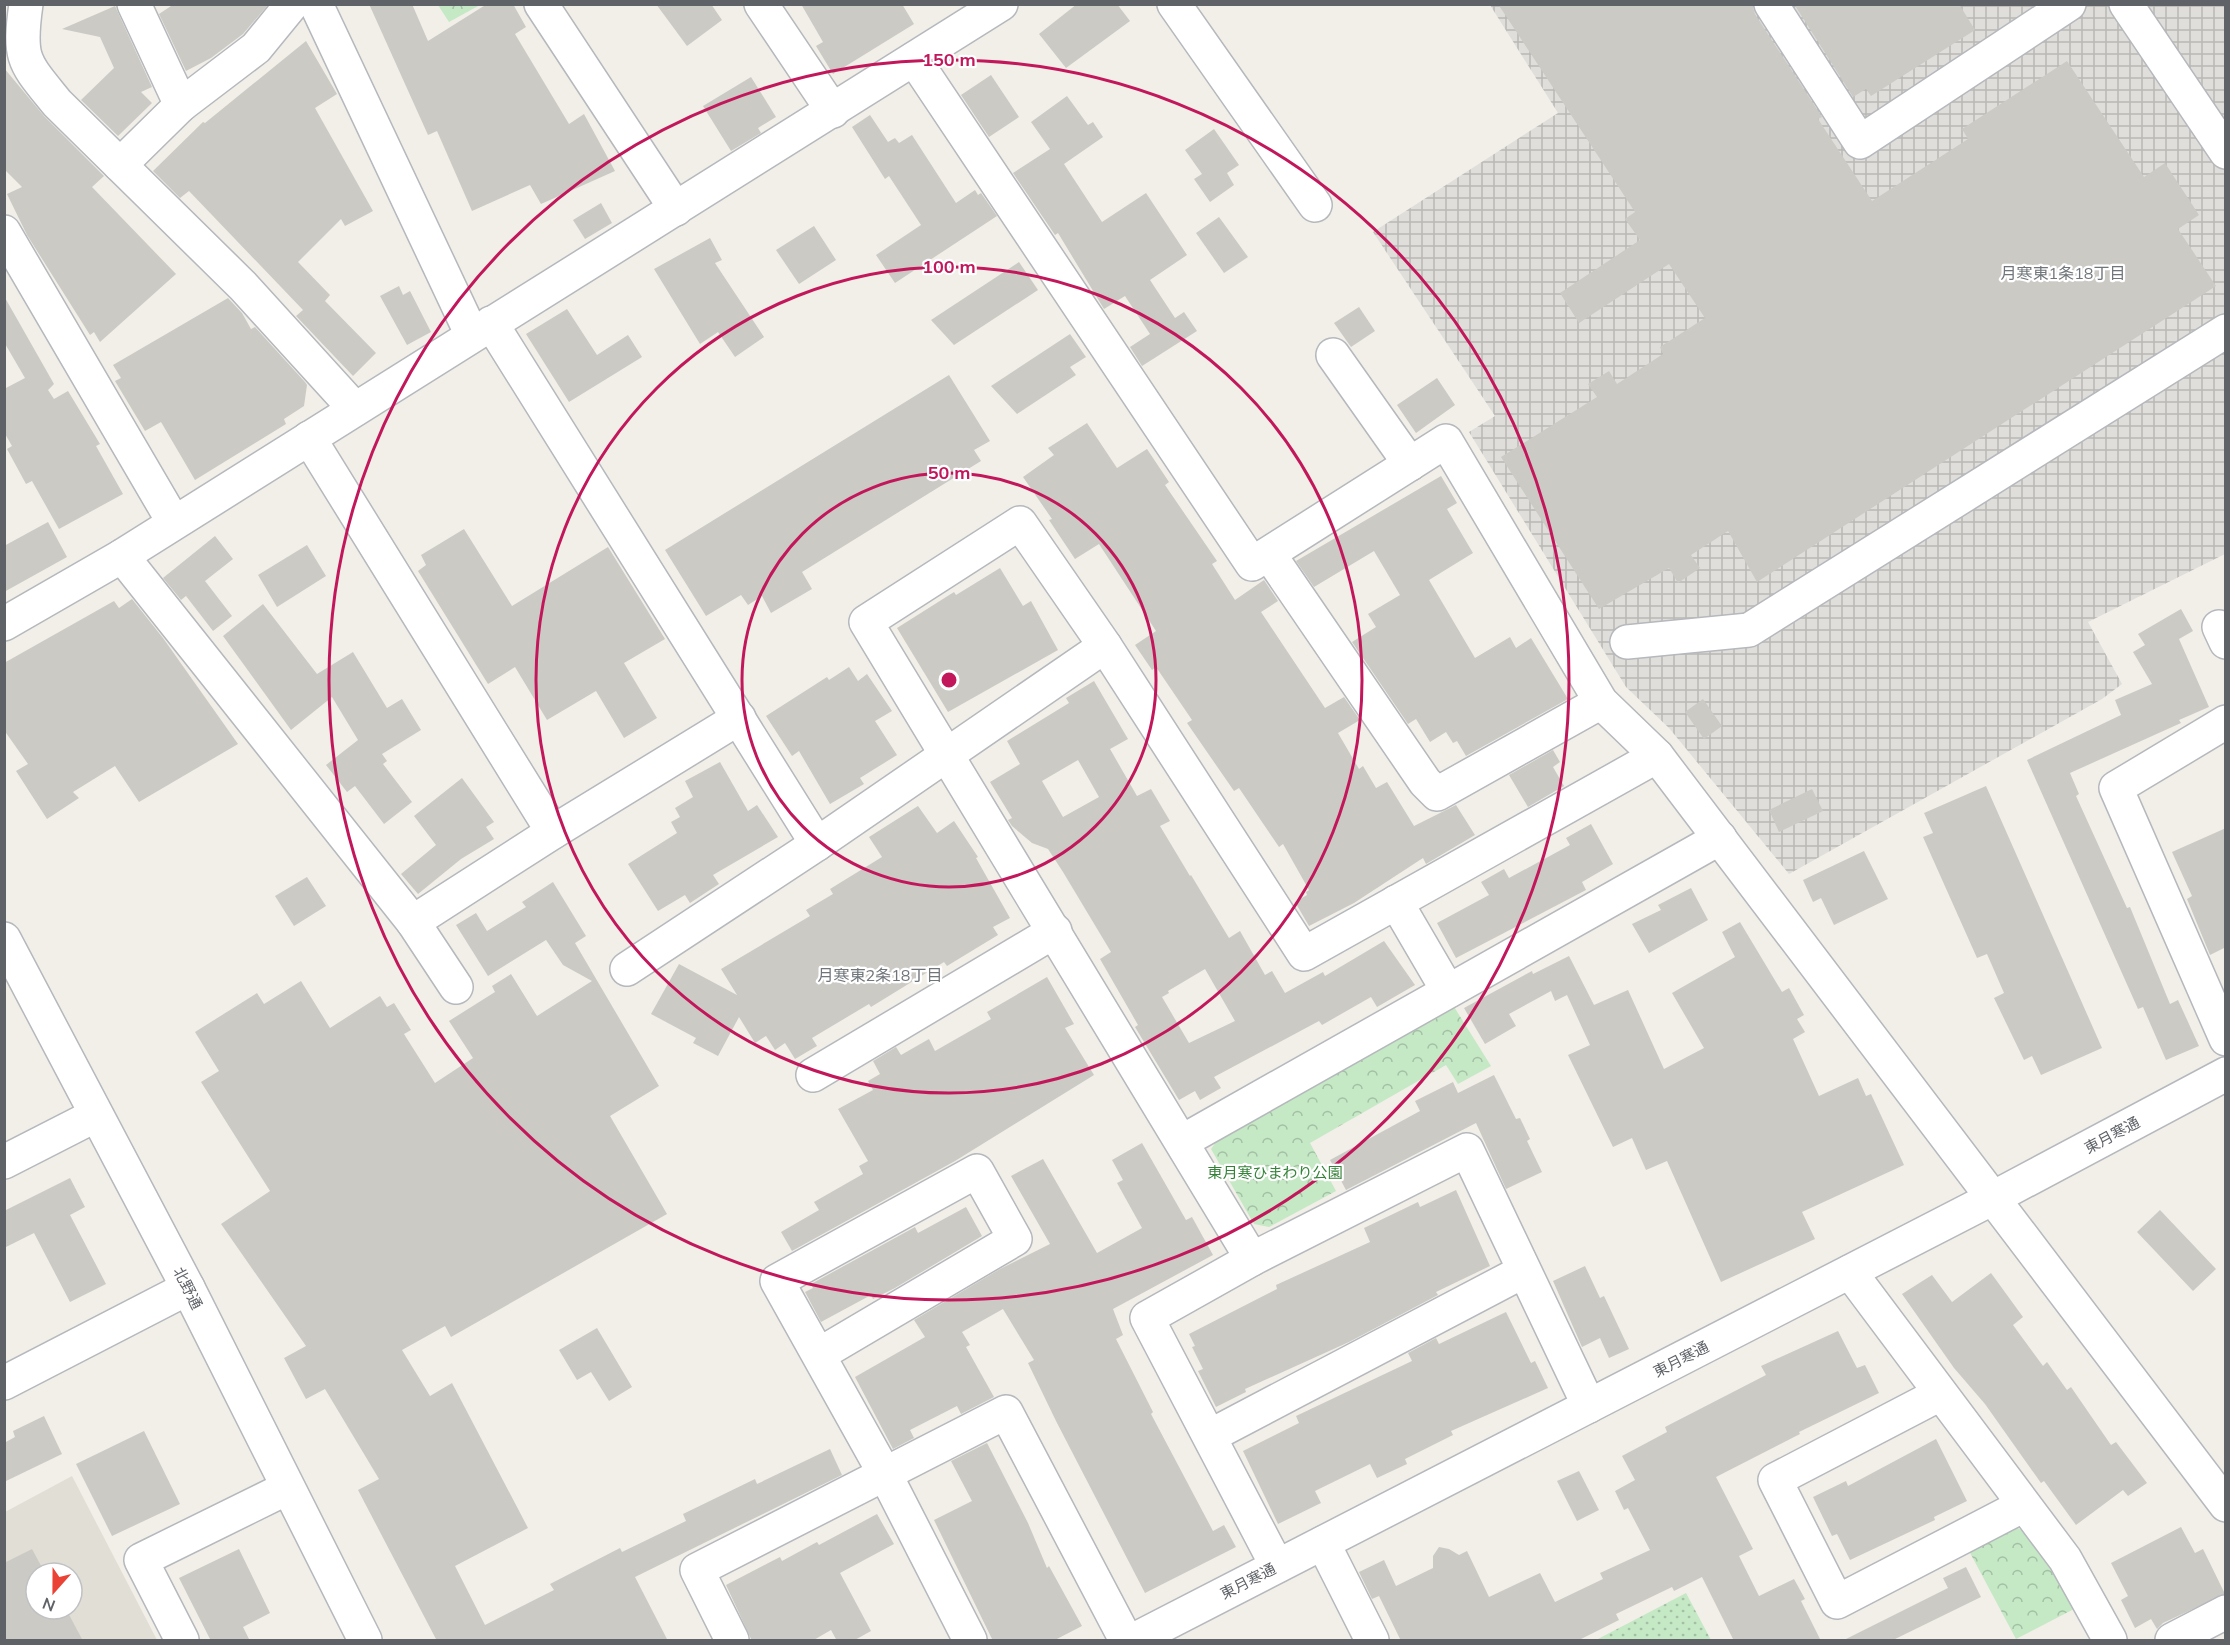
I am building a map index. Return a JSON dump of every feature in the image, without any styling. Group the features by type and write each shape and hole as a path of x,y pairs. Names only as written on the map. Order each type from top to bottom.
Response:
{"street":[{"path":"26,4 23,59 57,103 243,286 355,409"},
{"path":"134,4 182,105"},
{"path":"120,165 182,105 256,48 292,4"},
{"path":"316,4 482,329 739,718 817,844"},
{"path":"541,4 676,209"},
{"path":"761,4 833,111"},
{"path":"1174,4 1315,205"},
{"path":"1771,4 1860,142 2069,4"},
{"path":"2126,4 2226,152"},
{"path":"4,624 122,556 173,521 833,111 989,8"},
{"path":"914,59 1252,564 1446,441 1600,702 1657,756 1993,1198 2213,1465 2226,1505"},
{"path":"5,234 173,521"},
{"path":"1627,642 1749,630 2226,331"},
{"path":"1333,354 1410,464"},
{"path":"309,438 553,832"},
{"path":"1252,1259 1056,931 866,622 1020,523 1105,646 1304,954 1657,756"},
{"path":"1269,554 1425,782 1437,794 1600,702"},
{"path":"122,556 413,922 456,987"},
{"path":"627,969 817,844 1105,646"},
{"path":"413,922 553,832 739,718"},
{"path":"2226,722 2116,788 2226,1039"},
{"path":"1183,1141 1719,838"},
{"path":"1396,902 1448,991"},
{"path":"813,1075 1056,931"},
{"name":"北野通","path":"4,939 188,1288 365,1641"},
{"name":"東月寒通","path":"1134,1641 1993,1198 2226,1074"},
{"path":"4,1162 96,1115"},
{"path":"1277,1566 1147,1318 1252,1259 1467,1150 1589,1406"},
{"path":"820,1354 1015,1239 977,1171 777,1281 820,1354 886,1476 970,1641"},
{"path":"1210,1436 1524,1271"},
{"path":"1850,1272 2065,1559 2110,1641"},
{"path":"4,1383 188,1288"},
{"path":"1940,1394 1774,1480 1837,1602 2024,1505"},
{"path":"732,1641 698,1570 886,1476 1006,1412 1126,1641"},
{"path":"182,1641 141,1560 287,1488"},
{"path":"1323,1543 1372,1641"},
{"path":"2172,1641 2226,1612"}],"shaded area":[{"path":"1490,5 2225,5 2225,554 2088,622 2122,684 2102,699 1789,874 1669,728 1626,687 1469,432 1495,416 1373,232 1558,113"},
{"path":"72,1476 157,1640 5,1640 5,1512"}],"green space":[{"path":"438,5 480,5 449,22"},
{"name":"東月寒ひまわり公園","path":"1451,1002 1491,1066 1458,1084 1446,1065 1310,1143 1336,1191 1269,1227 1254,1224 1211,1149 1219,1138"},
{"path":"2012,1525 2032,1539 2041,1549 2057,1573 2074,1609 2016,1639 1968,1549"},
{"path":"1686,1593 1711,1640 1596,1640"}],"building":[{"path":"174,4 266,4 267,6 243,34 211,58 186,71 159,14"},
{"path":"369,4 412,4 428,41 487,4 513,4 526,27 515,34 569,124 584,114 615,171 541,204 530,185 472,211 437,131 428,135"},
{"path":"656,4 711,4 722,20 687,46"},
{"path":"801,4 902,4 914,24 833,74 816,46 823,42"},
{"path":"1077,4 1117,4 1130,21 1066,68 1039,34"},
{"path":"1498,4 1752,4 1755,14 1822,117 1818,119 1872,201 1968,139 1962,129 2067,61 2144,177 2165,163 2199,215 2178,229 2216,286 1757,582 1728,531 1691,555 1700,568 1678,583 1669,568 1599,609 1501,457 1597,397 1588,384 1609,371 1617,384 1663,354 1660,347 1705,318 1669,264 1579,323 1560,293 1640,240 1625,219 1635,212"},
{"path":"1794,4 1959,4 1975,30 1871,96 1866,89 1853,97"},
{"path":"115,6 152,87 141,92 152,103 118,136 81,100 114,68 100,37 62,29"},
{"path":"306,41 337,94 315,108 373,211 345,226 341,219 298,262 330,295 325,301 376,353 353,376 296,316 303,310 189,191 180,198 153,171 203,122 205,123"},
{"path":"4,68 44,116 104,176 92,187 176,274 100,342 94,332 90,335 27,235 7,194 22,187 4,169"},
{"path":"991,75 1019,117 989,137 961,95"},
{"path":"751,77 776,117 758,128 761,133 731,151 703,106"},
{"path":"1067,96 1088,125 1093,122 1103,137 1064,164 1102,222 1146,193 1187,255 1150,280 1175,318 1184,312 1197,331 1142,366 1130,347 1150,334 1125,296 1104,309 1058,233 1055,235 1013,173 1050,149 1031,122"},
{"path":"870,115 888,142 895,138 899,143 912,135 956,203 975,190 978,195 981,193 997,216 895,283 876,255 921,225 889,176 885,179 852,127"},
{"path":"1214,129 1239,165 1227,173 1234,185 1210,202 1194,179 1202,174 1185,150"},
{"path":"601,203 612,223 585,239 573,220"},
{"path":"1219,217 1248,257 1224,273 1196,233"},
{"path":"814,226 836,260 799,284 776,250"},
{"path":"710,238 722,260 715,263 764,337 735,357 718,332 700,344 654,269"},
{"path":"1019,262 1038,290 954,345 931,320"},
{"path":"399,286 403,295 410,291 431,332 407,345 380,296"},
{"path":"4,296 54,384 48,390 54,399 68,391 100,444 96,446 123,494 59,529 32,481 26,484 7,449 12,446 4,432 4,389 25,378 4,342"},
{"path":"228,298 242,313 251,329 255,327 305,382 307,385 304,406 284,419 286,424 195,480 161,422 145,431 115,381 121,378 113,365"},
{"path":"1359,307 1375,331 1351,347 1334,323"},
{"path":"567,309 597,355 628,335 642,357 569,402 526,334"},
{"path":"1070,334 1086,357 1070,367 1076,375 1017,414 991,386"},
{"path":"949,375 990,441 974,450 981,461 802,572 812,589 771,613 762,596 748,605 741,595 706,616 665,550"},
{"path":"1437,378 1455,405 1416,433 1397,405"},
{"path":"1087,423 1117,468 1147,449 1169,482 1165,485 1217,561 1212,564 1235,600 1264,580 1278,601 1261,612 1325,708 1344,697 1360,720 1338,733 1359,769 1363,766 1376,788 1387,782 1414,826 1456,805 1475,835 1426,864 1423,858 1354,903 1309,926 1295,902 1307,895 1306,892 1309,890 1283,844 1279,847 1239,788 1234,791 1187,723 1192,720 1156,667 1152,670 1135,645 1156,631 1099,544 1075,559 1049,520 1052,519 1023,477 1054,455 1048,448"},
{"path":"1441,476 1457,503 1447,509 1473,553 1429,580 1475,658 1510,637 1516,648 1531,638 1568,699 1466,756 1457,741 1453,743 1446,732 1430,742 1416,719 1408,724 1352,642 1376,627 1368,614 1400,595 1374,551 1314,587 1296,561"},
{"path":"48,522 67,557 4,592 4,546"},
{"path":"464,529 512,606 608,547 665,639 624,663 657,718 624,738 596,691 547,720 515,667 488,684 418,571 426,565 421,555"},
{"path":"215,536 233,559 205,581 232,616 213,631 186,596 181,600 163,578"},
{"path":"307,545 326,576 277,607 258,575"},
{"path":"1000,568 1023,606 1031,601 1058,650 948,712 897,628 954,592 956,595"},
{"path":"132,599 163,638 238,744 139,802 115,766 73,792 79,798 47,819 16,771 28,764 4,730 4,663 114,601 119,608"},
{"path":"263,604 317,674 353,652 387,708 402,699 421,730 382,754 387,761 383,764 412,802 384,824 355,786 347,792 326,765 358,740 332,697 291,730 223,636"},
{"path":"2181,609 2193,631 2179,639 2209,707 2179,720 2181,723 2070,773 2079,794 2076,796 2127,908 2130,907 2170,1004 2178,1000 2199,1046 2166,1060 2143,1007 2138,1009 2027,760 2121,715 2115,700 2152,684 2133,652 2145,645 2138,634"},
{"path":"849,667 858,681 867,674 892,711 875,721 897,755 860,778 864,784 830,804 799,751 792,756 766,716 827,677 829,680"},
{"path":"1094,681 1128,739 1110,749 1137,796 1151,789 1170,821 1160,826 1229,938 1240,931 1265,975 1272,971 1285,993 1323,972 1325,976 1384,941 1415,985 1377,1007 1371,997 1322,1025 1319,1021 1214,1077 1221,1088 1200,1100 1195,1091 1179,1100 1135,1027 1138,1025 1100,959 1111,952 1048,849 1032,843 1012,826 1008,820 1012,818 990,782 1020,764 1007,741 1069,703 1066,698","holes":["1078,760 1099,797 1063,817 1042,781","1205,969 1235,1021 1189,1043 1162,997"]},
{"path":"1703,699 1722,726 1704,739 1685,712"},
{"path":"1553,750 1560,762 1553,767 1564,786 1528,807 1509,775"},
{"path":"720,762 748,811 757,805 778,837 713,875 719,884 690,903 685,895 658,911 628,864 677,833 671,822 680,817 675,808 693,797 685,781"},
{"path":"462,778 494,822 486,827 494,839 461,859 418,894 401,874 436,845 414,816"},
{"path":"1986,786 2102,1048 2041,1075 2032,1056 2024,1060 1994,998 2004,993 1987,954 1977,958 1923,837 1933,833 1924,813"},
{"path":"1812,789 1823,811 1779,832 1769,810"},
{"path":"918,806 937,833 954,821 978,857 976,858 1010,918 993,927 998,935 947,966 944,962 871,1007 869,1004 812,1038 817,1046 795,1059 785,1043 775,1050 766,1036 755,1043 739,1017 718,1056 693,1043 696,1038 651,1014 679,964 737,995 721,969 810,916 806,910 833,894 830,889 882,857 869,837"},
{"path":"1591,824 1613,864 1582,882 1586,890 1456,958 1437,923 1489,895 1481,882 1504,869 1509,878 1570,845 1566,838"},
{"path":"2226,828 2226,947 2210,955 2187,899 2192,896 2172,852"},
{"path":"1864,851 1888,899 1834,925 1821,898 1813,902 1803,880"},
{"path":"307,877 326,906 294,926 275,896"},
{"path":"553,882 586,936 575,943 659,1086 610,1116 667,1214 451,1337 445,1326 402,1350 430,1396 452,1383 528,1528 455,1566 485,1625 554,1590 550,1584 620,1548 622,1552 686,1521 683,1514 755,1479 757,1484 830,1449 842,1475 635,1577 668,1641 437,1641 358,1490 379,1479 325,1389 306,1399 284,1358 306,1346 221,1224 270,1191 201,1082 219,1071 195,1032 257,993 264,1004 301,981 330,1028 380,996 387,1007 394,1003 411,1030 404,1034 435,1083 473,1058 449,1021 495,992 492,986 511,974 537,1016 592,981 563,965 546,940 488,976 456,925 476,913 487,931 526,907 522,902"},
{"path":"1691,888 1708,920 1649,953 1632,924 1661,910 1658,905"},
{"path":"1740,922 1782,992 1789,988 1804,1015 1797,1019 1805,1032 1793,1039 1819,1096 1858,1078 1866,1096 1871,1094 1904,1165 1802,1212 1815,1239 1721,1282 1667,1161 1646,1170 1632,1138 1613,1147 1568,1055 1590,1045 1567,995 1555,1001 1551,991 1509,1014 1516,1026 1485,1044 1464,1008 1532,971 1533,974 1569,956 1594,1005 1628,990 1664,1069 1704,1048 1672,993 1735,957 1722,932"},
{"path":"1047,977 1074,1024 1065,1028 1094,1075 955,1161 792,1251 781,1232 819,1210 814,1202 863,1174 859,1166 868,1161 838,1109 873,1090 868,1081 880,1074 873,1061 896,1047 901,1055 929,1039 935,1051 991,1019 987,1012"},
{"path":"1494,1075 1516,1119 1520,1118 1530,1139 1527,1141 1542,1172 1506,1189 1476,1123 1346,1190 1330,1160 1420,1111 1415,1101 1453,1082 1458,1093"},
{"path":"1142,1143 1186,1220 1192,1217 1213,1255 1113,1309 1123,1335 1116,1339 1153,1412 1151,1414 1213,1531 1224,1525 1236,1547 1145,1593 1028,1363 1034,1360 1003,1309 962,1332 970,1345 966,1347 994,1397 961,1414 957,1406 910,1430 914,1438 893,1449 855,1377 925,1337 914,1320 1000,1269 1050,1244 1011,1176 1043,1159 1097,1253 1142,1228 1117,1183 1123,1180 1112,1160"},
{"path":"70,1178 85,1207 70,1215 106,1284 70,1302 34,1233 4,1248 4,1211"},
{"path":"1456,1190 1490,1266 1436,1292 1438,1295 1349,1342 1245,1389 1246,1392 1216,1407 1198,1371 1203,1369 1192,1347 1195,1346 1189,1334 1277,1289 1276,1285 1370,1242 1364,1228 1418,1202 1420,1207"},
{"path":"966,1207 982,1236 895,1288 873,1299 871,1295 821,1322 805,1292 813,1288 811,1284 915,1227 918,1233"},
{"path":"2160,1210 2216,1269 2193,1291 2137,1232"},
{"path":"1585,1266 1600,1298 1604,1296 1629,1349 1609,1358 1600,1338 1582,1347 1553,1281"},
{"path":"1991,1273 2023,1317 2013,1325 2043,1366 2047,1362 2067,1390 2071,1387 2111,1445 2116,1442 2147,1483 2128,1496 2123,1490 2076,1525 2044,1481 2041,1483 1985,1404 1954,1368 1902,1294 1932,1275 1952,1302"},
{"path":"1506,1312 1531,1363 1535,1361 1548,1388 1451,1431 1453,1435 1405,1459 1407,1464 1377,1478 1370,1464 1315,1491 1321,1503 1278,1524 1243,1451 1299,1423 1296,1416 1412,1361 1408,1353 1436,1338 1439,1344"},
{"path":"597,1328 632,1387 609,1401 591,1372 577,1380 559,1350"},
{"path":"1838,1331 1857,1368 1865,1365 1879,1393 1799,1432 1800,1434 1716,1477 1753,1549 1739,1556 1759,1596 1794,1579 1805,1599 1801,1601 1821,1641 1734,1641 1702,1577 1674,1591 1672,1587 1616,1614 1619,1620 1577,1641 1401,1641 1379,1596 1372,1599 1359,1572 1384,1560 1396,1586 1433,1568 1433,1556 1439,1547 1449,1549 1459,1555 1467,1551 1489,1597 1540,1573 1555,1602 1603,1579 1600,1573 1650,1550 1628,1508 1624,1510 1615,1491 1635,1480 1622,1456 1667,1432 1665,1427 1766,1375 1761,1366"},
{"path":"44,1416 62,1454 4,1482 4,1443 15,1437 13,1431"},
{"path":"144,1431 180,1504 112,1536 76,1464"},
{"path":"1936,1439 1967,1501 1934,1517 1935,1520 1850,1560 1837,1534 1832,1536 1813,1497 1846,1481 1848,1486"},
{"path":"987,1443 1028,1523 1047,1568 1049,1566 1082,1626 1053,1641 993,1641 934,1520 972,1501 951,1461"},
{"path":"1579,1471 1599,1510 1577,1521 1557,1481"},
{"path":"877,1514 894,1544 840,1573 871,1631 853,1641 837,1641 831,1630 812,1641 752,1641 726,1585 780,1557 782,1561 817,1542 819,1545"},
{"path":"2181,1527 2195,1553 2203,1549 2225,1594 2163,1623 2157,1629 2151,1619 2135,1628 2121,1600 2128,1596 2111,1563"},
{"path":"32,1549 38,1561 24,1561 24,1621 72,1621 83,1641 4,1641 4,1563"},
{"path":"239,1549 270,1613 243,1627 250,1641 211,1641 179,1578"},
{"path":"1966,1567 1981,1597 1891,1641 1842,1641 1948,1588 1943,1578"}],"district":[{"name":"月寒東1条18丁目","path":"2063,273"},
{"name":"月寒東2条18丁目","path":"880,975"}]}
